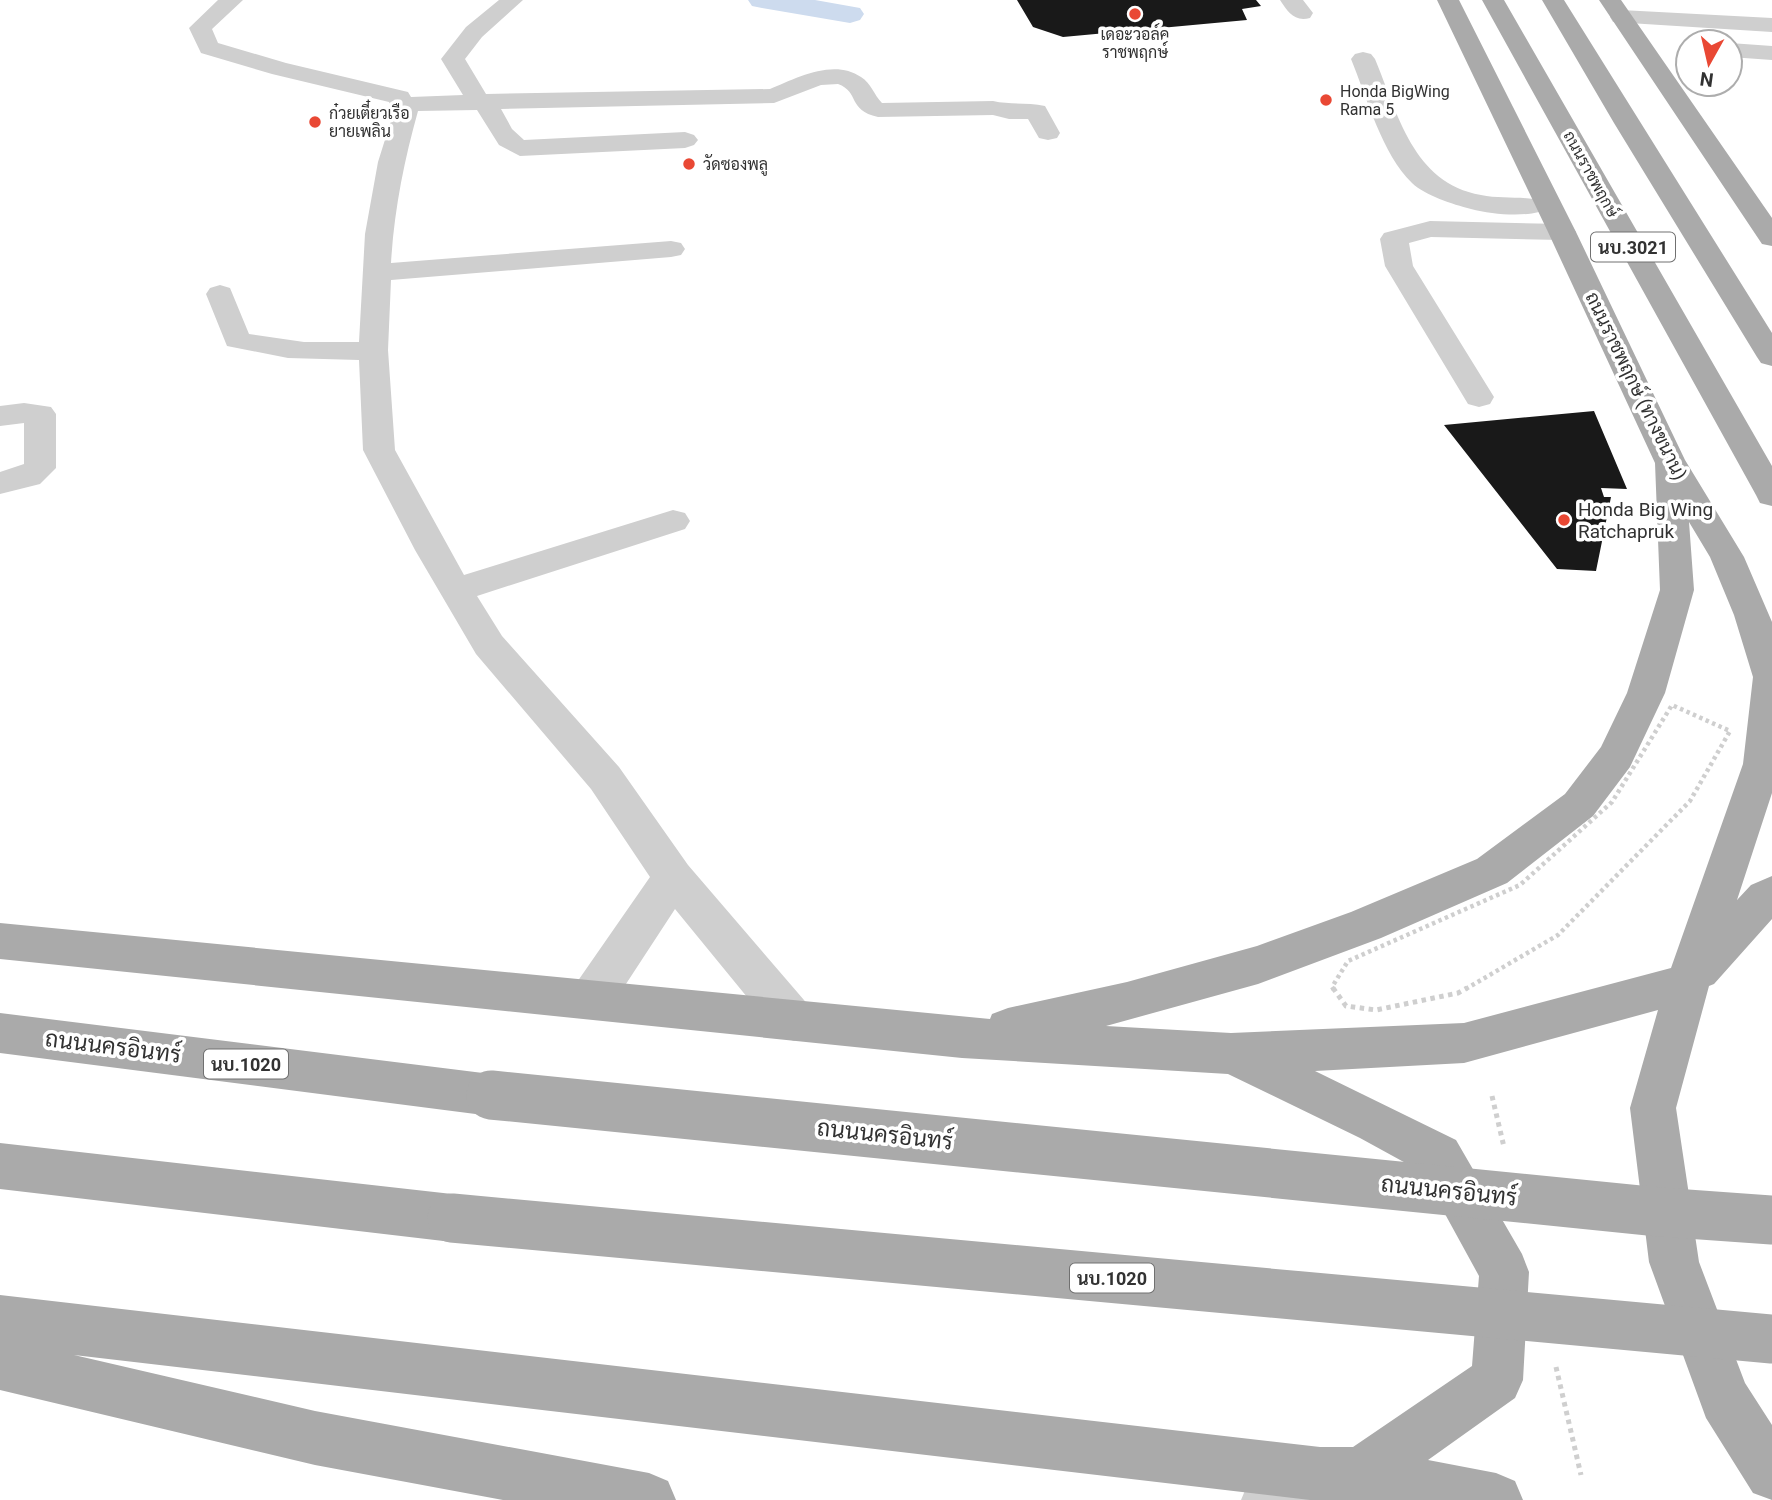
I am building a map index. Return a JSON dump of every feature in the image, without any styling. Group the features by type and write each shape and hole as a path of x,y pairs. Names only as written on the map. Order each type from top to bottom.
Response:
{"main road":[{"name":"ถนนราชพฤกษ์ (ทางขนาน)","path":"1448,0 1562,232 1669,460 1727,556 1752,615 1771,677 1762,764 1688,983 1653,1108 1674,1262 1725,1399 1772,1474"},
{"name":"ถนนราชพฤกษ์","path":"1493,0 1772,495"},
{"name":"นบ.3021","path":"1553,0 1772,357"},
{"path":"1615,8 1772,238"},
{"path":"962,1038 1127,1002 1258,965 1359,927 1493,871 1579,805 1616,756 1646,693 1676,590 1669,460"},
{"path":"0,941 962,1038 1231,1054 1464,1043 1688,983 1769,895"},
{"name":"ถนนนครอินทร์","path":"0,1033 491,1095 1659,1212 1772,1220"},
{"path":"1231,1054 1376,1122 1439,1156 1503,1272 1497,1380 1340,1474"},
{"name":"นบ.1020","path":"0,1166 452,1218 1772,1339"},
{"path":"0,1321 1340,1474 1496,1500"},
{"path":"0,1364 315,1438 649,1500"}],"street":[{"path":"232,0 215,12 201,28 209,48 280,69 400,97 406,111 391,162 377,273 373,349 379,450 488,645 606,778 673,877 794,1021"},
{"path":"512,0 474,32 453,59 510,144 520,148 685,140"},
{"path":"1615,8 1772,25"},
{"path":"1638,44 1672,46"},
{"path":"1744,51 1772,53"},
{"path":"1363,59 1404,157 1423,179 1464,199 1483,204 1549,206"},
{"path":"402,104 774,96 797,84 839,76 850,79 864,90 869,106 878,110 993,108 1009,112 1037,111 1048,133"},
{"path":"1479,397 1399,266 1394,239 1430,229 1562,232"},
{"path":"377,273 671,249"},
{"path":"220,294 237,340 272,349 315,353 373,349"},
{"path":"0,416 40,414 40,468 29,476 0,483"},
{"path":"455,590 673,521"},
{"path":"591,999 673,877"},
{"path":"1268,1500 1340,1474"}],"building":[{"name":"เดอะวอล์ค ราชพฤกษ์","path":"1017,0 1256,0 1261,6 1242,9 1247,20 1063,37 1033,27"},
{"path":"1594,411 1627,489 1601,488 1604,497 1611,497 1596,571 1557,569 1444,425"}],"waterway":[{"path":"762,0 850,14"}],"place":[{"name":"เดอะวอล์ค ราชพฤกษ์","path":"1135,14"},
{"name":"Honda BigWing Rama 5","path":"1326,100"},
{"name":"ก๋วยเตี๋ยวเรือ ยายเพลิน","path":"315,122"},
{"name":"วัดซองพลู","path":"689,164"},
{"name":"Honda Big Wing Ratchapruk","path":"1564,520"}]}
